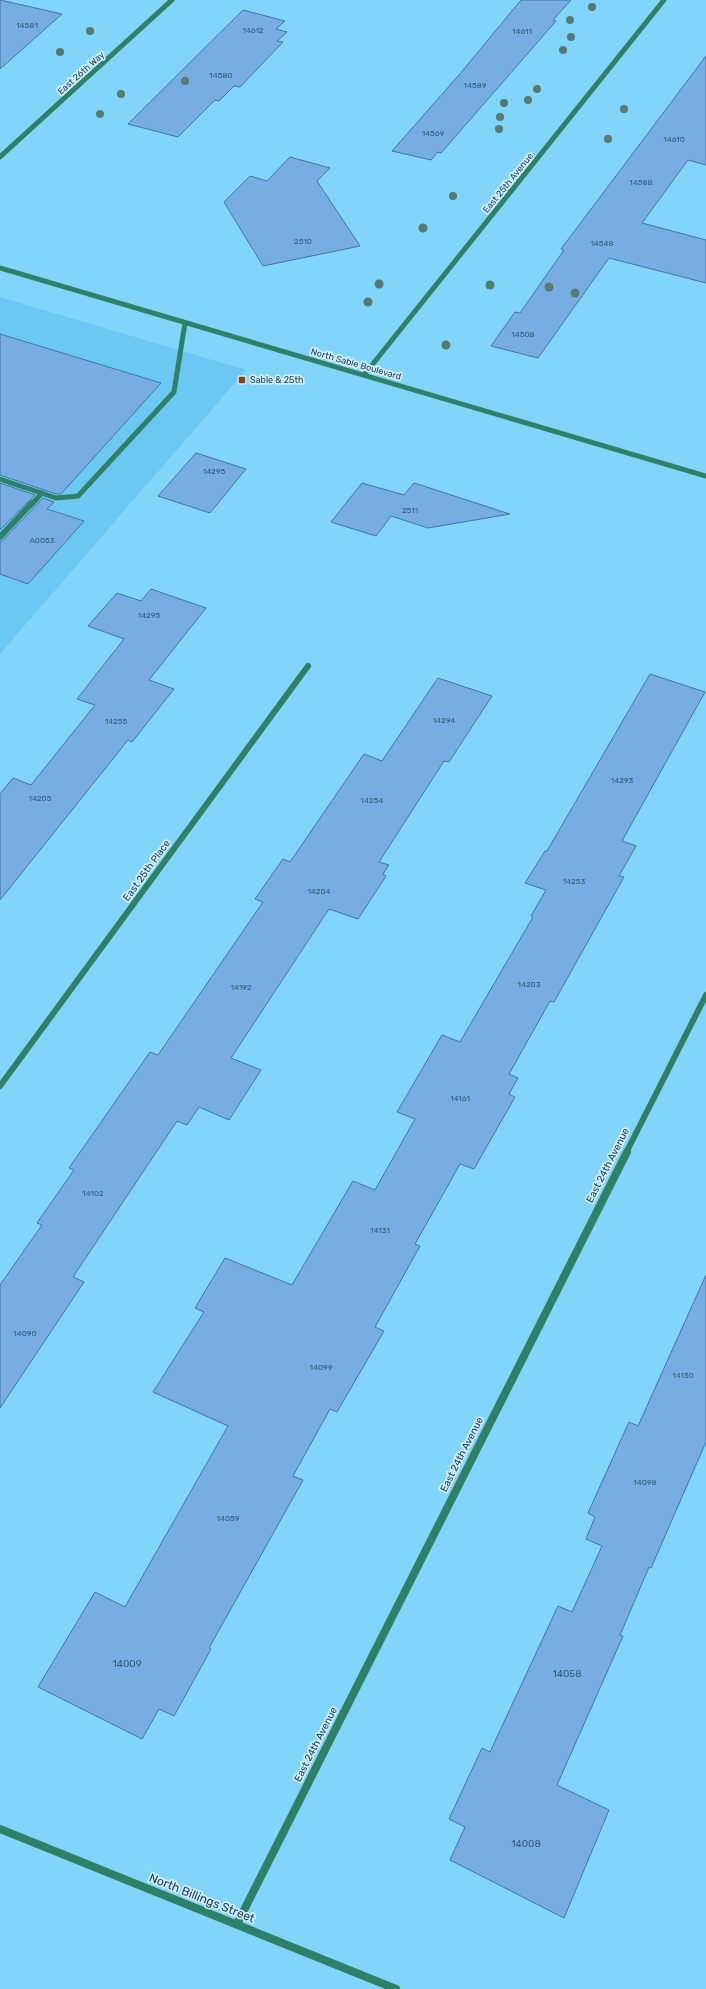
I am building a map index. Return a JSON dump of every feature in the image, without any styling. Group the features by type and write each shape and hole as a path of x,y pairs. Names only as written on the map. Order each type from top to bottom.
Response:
{"street":[{"name":"East 26th Way","path":"0,157 172,0"},
{"name":"East 25th Avenue","path":"364,375 664,0"},
{"name":"North Sable Boulevard","path":"0,268 706,476"},
{"path":"0,479 56,498 78,496 174,392 185,323"},
{"path":"0,537 42,493"},
{"name":"East 25th Place","path":"0,1086 308,666"},
{"name":"East 24th Avenue","path":"236,1924 706,994"},
{"name":"North Billings Street","path":"0,1829 396,1989"}],"shaded area":[{"path":"0,297 246,370 0,654"}],"building":[{"path":"0,0 62,14 0,69"},
{"path":"521,0 571,0 553,20 556,21 441,153 438,152 431,160 392,151 459,75"},
{"path":"243,10 285,21 276,29 287,32 277,41 283,42 240,87 234,86 219,101 215,100 178,137 128,124"},
{"path":"706,56 706,165 688,160 642,223 706,240 706,283 609,258 538,358 491,346 515,312 520,313 564,250 561,249"},
{"path":"290,157 330,168 317,181 360,246 263,266 224,202 250,176 267,181"},
{"path":"0,334 161,383 61,494 56,494 0,475"},
{"path":"196,453 246,469 210,513 158,496"},
{"path":"0,483 35,495 0,530"},
{"path":"362,483 404,495 414,483 510,514 428,528 391,516 376,536 331,522"},
{"path":"43,498 54,502 47,509 84,521 28,584 0,574 0,542"},
{"path":"151,589 206,608 149,680 174,689 132,742 128,740 0,900 0,794 13,778 31,785 95,705 77,699 124,639 88,626 117,593 141,601"},
{"path":"650,674 705,692 622,841 636,846 619,876 624,877 554,1002 550,1001 509,1074 518,1078 509,1094 515,1097 474,1169 460,1164 415,1244 420,1246 375,1327 384,1331 337,1412 330,1409 293,1476 303,1480 209,1648 211,1649 174,1716 159,1709 142,1739 38,1687 95,1592 125,1607 228,1426 153,1392 204,1312 195,1308 225,1258 292,1285 353,1181 375,1190 415,1119 397,1112 442,1035 460,1042 533,917 531,916 546,890 525,883 545,851 547,851"},
{"path":"438,678 492,696 449,762 444,761 379,862 389,865 383,874 386,876 358,919 329,909 231,1058 261,1070 229,1120 199,1107 187,1125 177,1121 73,1277 84,1282 0,1408 0,1285 42,1225 37,1223 74,1170 69,1168 150,1052 158,1055 263,902 255,899 283,859 290,862 364,754 382,761"},
{"path":"706,1275 706,1442 651,1568 649,1567 620,1635 623,1636 557,1785 609,1810 564,1918 450,1860 465,1827 449,1819 482,1748 490,1752 558,1606 572,1612 602,1546 586,1539 595,1517 588,1513 629,1422 638,1426"}],"place":[{"name":"Sable & 25th","path":"242,380"}]}
